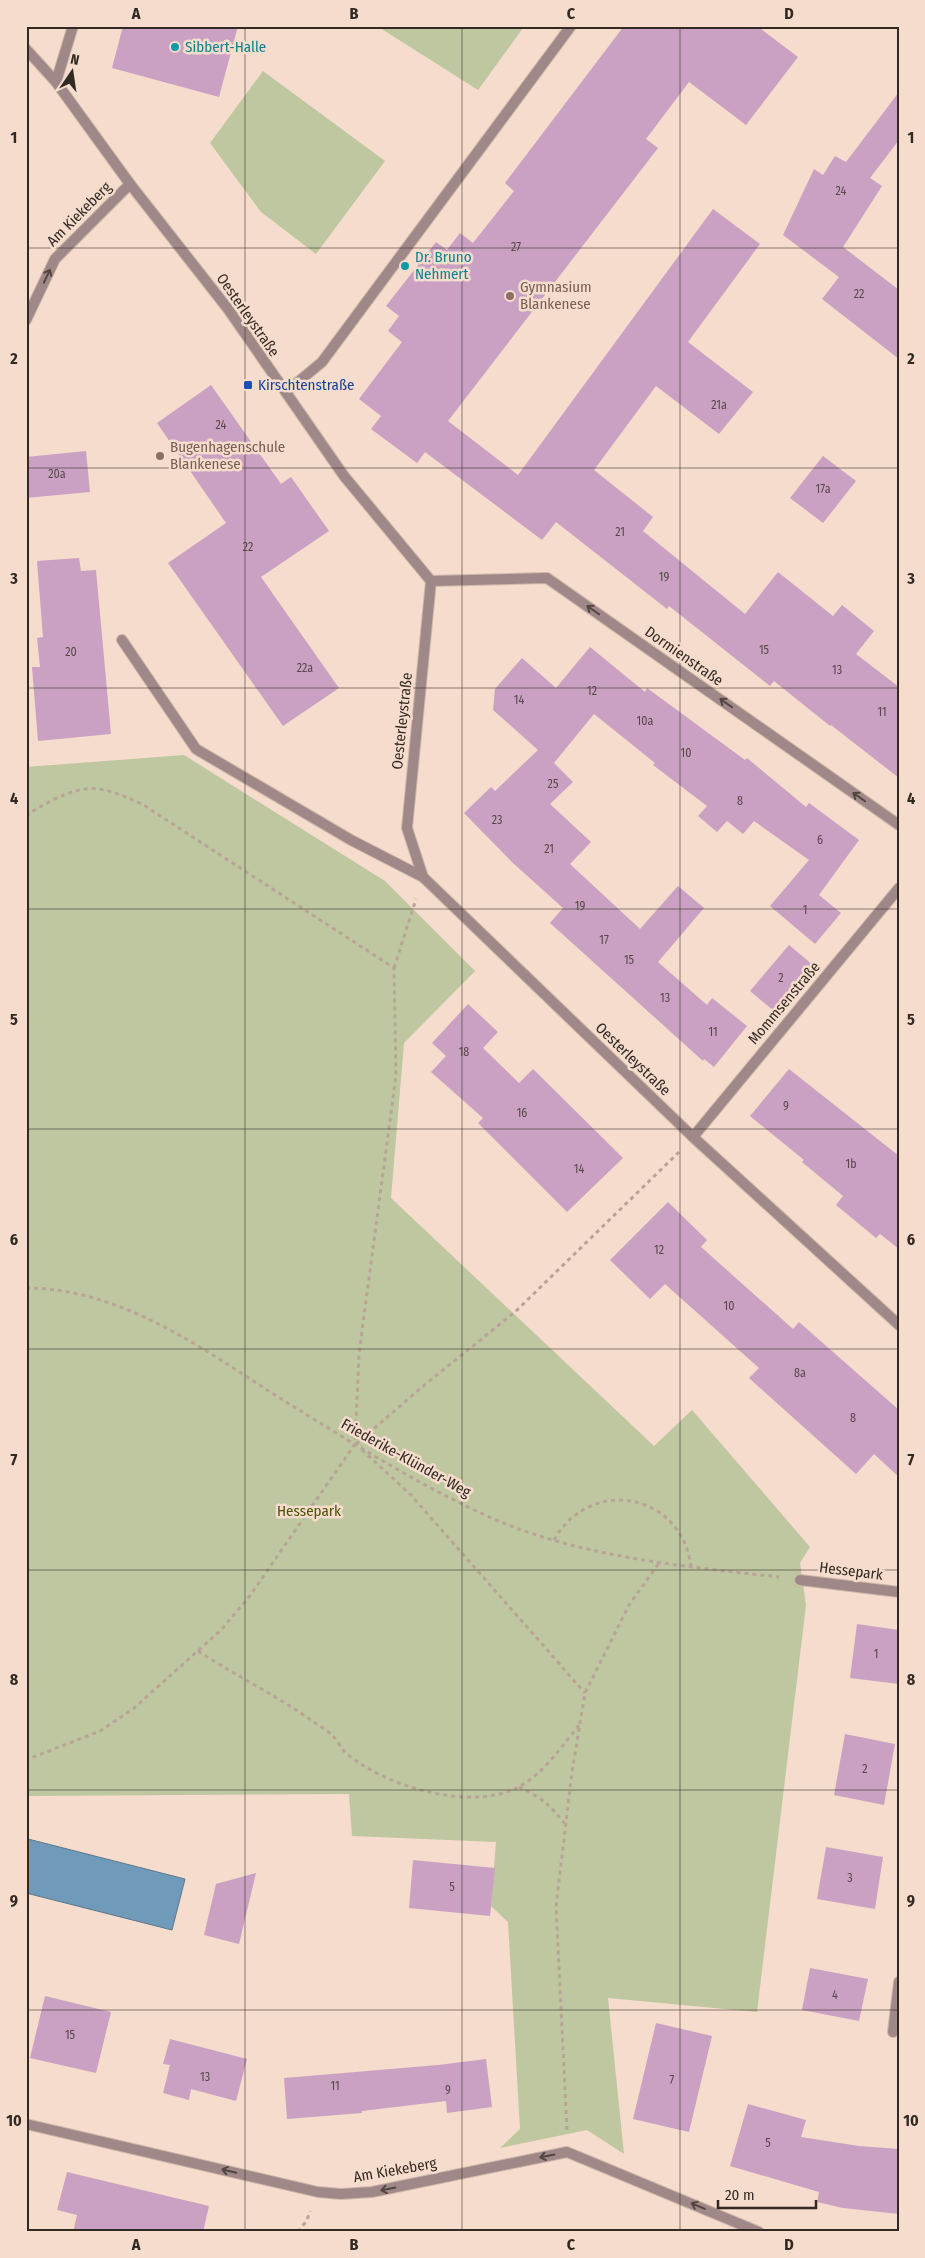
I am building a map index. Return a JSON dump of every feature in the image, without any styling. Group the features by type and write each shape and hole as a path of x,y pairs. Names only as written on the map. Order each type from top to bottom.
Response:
{"street":[{"path":"56,82 73,26"},
{"path":"286,392 322,362 571,26"},
{"name":"Oesterleystraße","path":"26,49 56,82 130,184 228,309 272,375 286,392 344,476 431,581 407,828 422,877 693,1137 899,1325"},
{"name":"Am Kiekeberg","path":"26,320 55,259 130,184"},
{"name":"Dormienstraße","path":"431,581 547,578 899,825"},
{"path":"122,640 196,749 352,840 422,877"},
{"name":"Mommsenstraße","path":"693,1137 899,888"},
{"name":"Hessepark","path":"800,1580 899,1592"},
{"path":"893,2032 899,1982"},
{"name":"Am Kiekeberg","path":"26,2124 318,2192 341,2194 372,2192 568,2152"},
{"path":"568,2152 759,2232"}],"path":[{"path":"26,816 72,791 88,788 102,789 119,794 142,804 394,968"},
{"path":"355,1444 359,1354 396,1075 394,968 422,877"},
{"path":"26,1760 100,1731 133,1709 220,1630 249,1597 355,1444 422,1387 516,1312 693,1137"},
{"name":"Friederike-Klünder-Weg","path":"26,1288 63,1290 87,1295 137,1314 180,1336 423,1484 487,1516 554,1540 607,1553 659,1563 800,1580"},
{"path":"355,1444 411,1495 585,1693"},
{"path":"554,1540 566,1523 582,1509 612,1500 633,1501 653,1508 670,1520 682,1537 691,1567"},
{"path":"568,2152 556,1906 564,1824 585,1693 629,1605 659,1563"},
{"path":"198,1650 237,1676 293,1708 333,1736 345,1753 374,1772 407,1785 438,1794 485,1798 518,1787 542,1770 580,1724"},
{"path":"518,1787 536,1795 551,1806 564,1824"}],"green space":[{"path":"377,26 519,26 523,28 478,90"},
{"path":"263,71 385,161 316,254 261,212 210,143"},
{"name":"Hessepark","path":"184,755 385,881 475,971 404,1043 391,1198 654,1446 692,1410 810,1547 800,1563 806,1605 757,2012 608,1998 624,2154 587,2130 500,2148 520,2129 508,1922 491,1906 496,1842 352,1836 349,1794 26,1796 26,767"}],"water":[{"path":"28,1839 185,1879 172,1930 26,1893 26,1846"}],"building":[{"name":"Sibbert-Halle","path":"123,26 238,26 219,97 112,68"},
{"path":"624,26 757,26 798,57 746,125 689,82 646,139 658,148 448,421 518,475 713,209 760,244 688,342 753,392 719,434 656,386 594,470 653,517 643,531 745,614 778,572 833,616 842,605 874,631 856,654 899,687 899,778 774,681 770,686 669,606 667,609 556,522 542,540 425,452 417,463 371,429 381,416 359,399 402,342 388,331 399,316 386,306 436,242 447,250 460,233 473,243 514,191 505,183"},
{"path":"899,92 899,140 870,178 882,186 843,247 899,290 899,359 822,299 839,277 783,235 814,169 823,175 835,156 846,162"},
{"path":"211,385 281,484 291,477 329,531 261,577 339,688 283,726 168,563 226,523 157,423"},
{"path":"86,451 90,492 26,498 26,457"},
{"path":"823,456 856,481 823,523 790,498"},
{"path":"79,558 81,571 96,570 111,734 38,741 32,667 40,667 37,638 43,637 37,561"},
{"path":"590,647 645,692 647,688 745,760 747,758 806,807 809,803 859,840 819,895 841,913 815,944 770,906 809,860 754,821 743,834 727,821 717,832 698,816 707,806 653,765 655,763 594,714 554,763 573,782 550,804 591,842 570,864 640,929 678,886 704,908 658,962 707,1005 712,998 747,1026 714,1067 704,1059 703,1061 550,923 563,908 513,863 464,813 491,787 495,791 538,750 493,710 495,689 522,658 556,688"},
{"path":"789,945 813,965 774,1011 750,991"},
{"path":"468,1004 498,1032 483,1048 519,1083 533,1069 623,1158 567,1212 478,1123 483,1118 431,1072 446,1056 432,1043"},
{"path":"789,1069 899,1156 899,1249 880,1234 876,1238 836,1205 843,1196 802,1162 804,1160 750,1116"},
{"path":"668,1202 707,1240 701,1247 793,1329 799,1322 899,1410 899,1477 874,1454 856,1474 749,1378 759,1368 665,1284 650,1299 610,1260"},
{"path":"857,1624 899,1630 899,1684 850,1678"},
{"path":"845,1734 895,1744 884,1805 834,1795"},
{"path":"826,1847 883,1857 875,1909 817,1899"},
{"path":"413,1860 495,1868 490,1916 409,1908"},
{"path":"256,1873 239,1944 204,1935 216,1884"},
{"path":"810,1968 868,1979 859,2021 802,2010"},
{"path":"45,1996 111,2012 96,2073 30,2058"},
{"path":"656,2023 712,2036 689,2132 633,2119"},
{"path":"170,2039 247,2059 236,2101 191,2089 189,2100 163,2093 170,2065 163,2064"},
{"path":"486,2059 492,2107 447,2113 446,2101 362,2111 362,2113 287,2119 284,2078"},
{"path":"748,2104 806,2120 801,2137 859,2146 899,2149 899,2214 843,2208 817,2202 819,2192 730,2166"},
{"path":"67,2172 209,2206 203,2232 73,2232 77,2215 57,2210"}],"place":[{"name":"Sibbert-Halle","path":"175,47"},
{"name":"Dr. Bruno Nehmert","path":"405,266"},
{"name":"Gymnasium Blankenese","path":"510,296"},
{"name":"Kirschtenstraße","path":"248,385"},
{"name":"Bugenhagenschule Blankenese","path":"160,456"}]}
